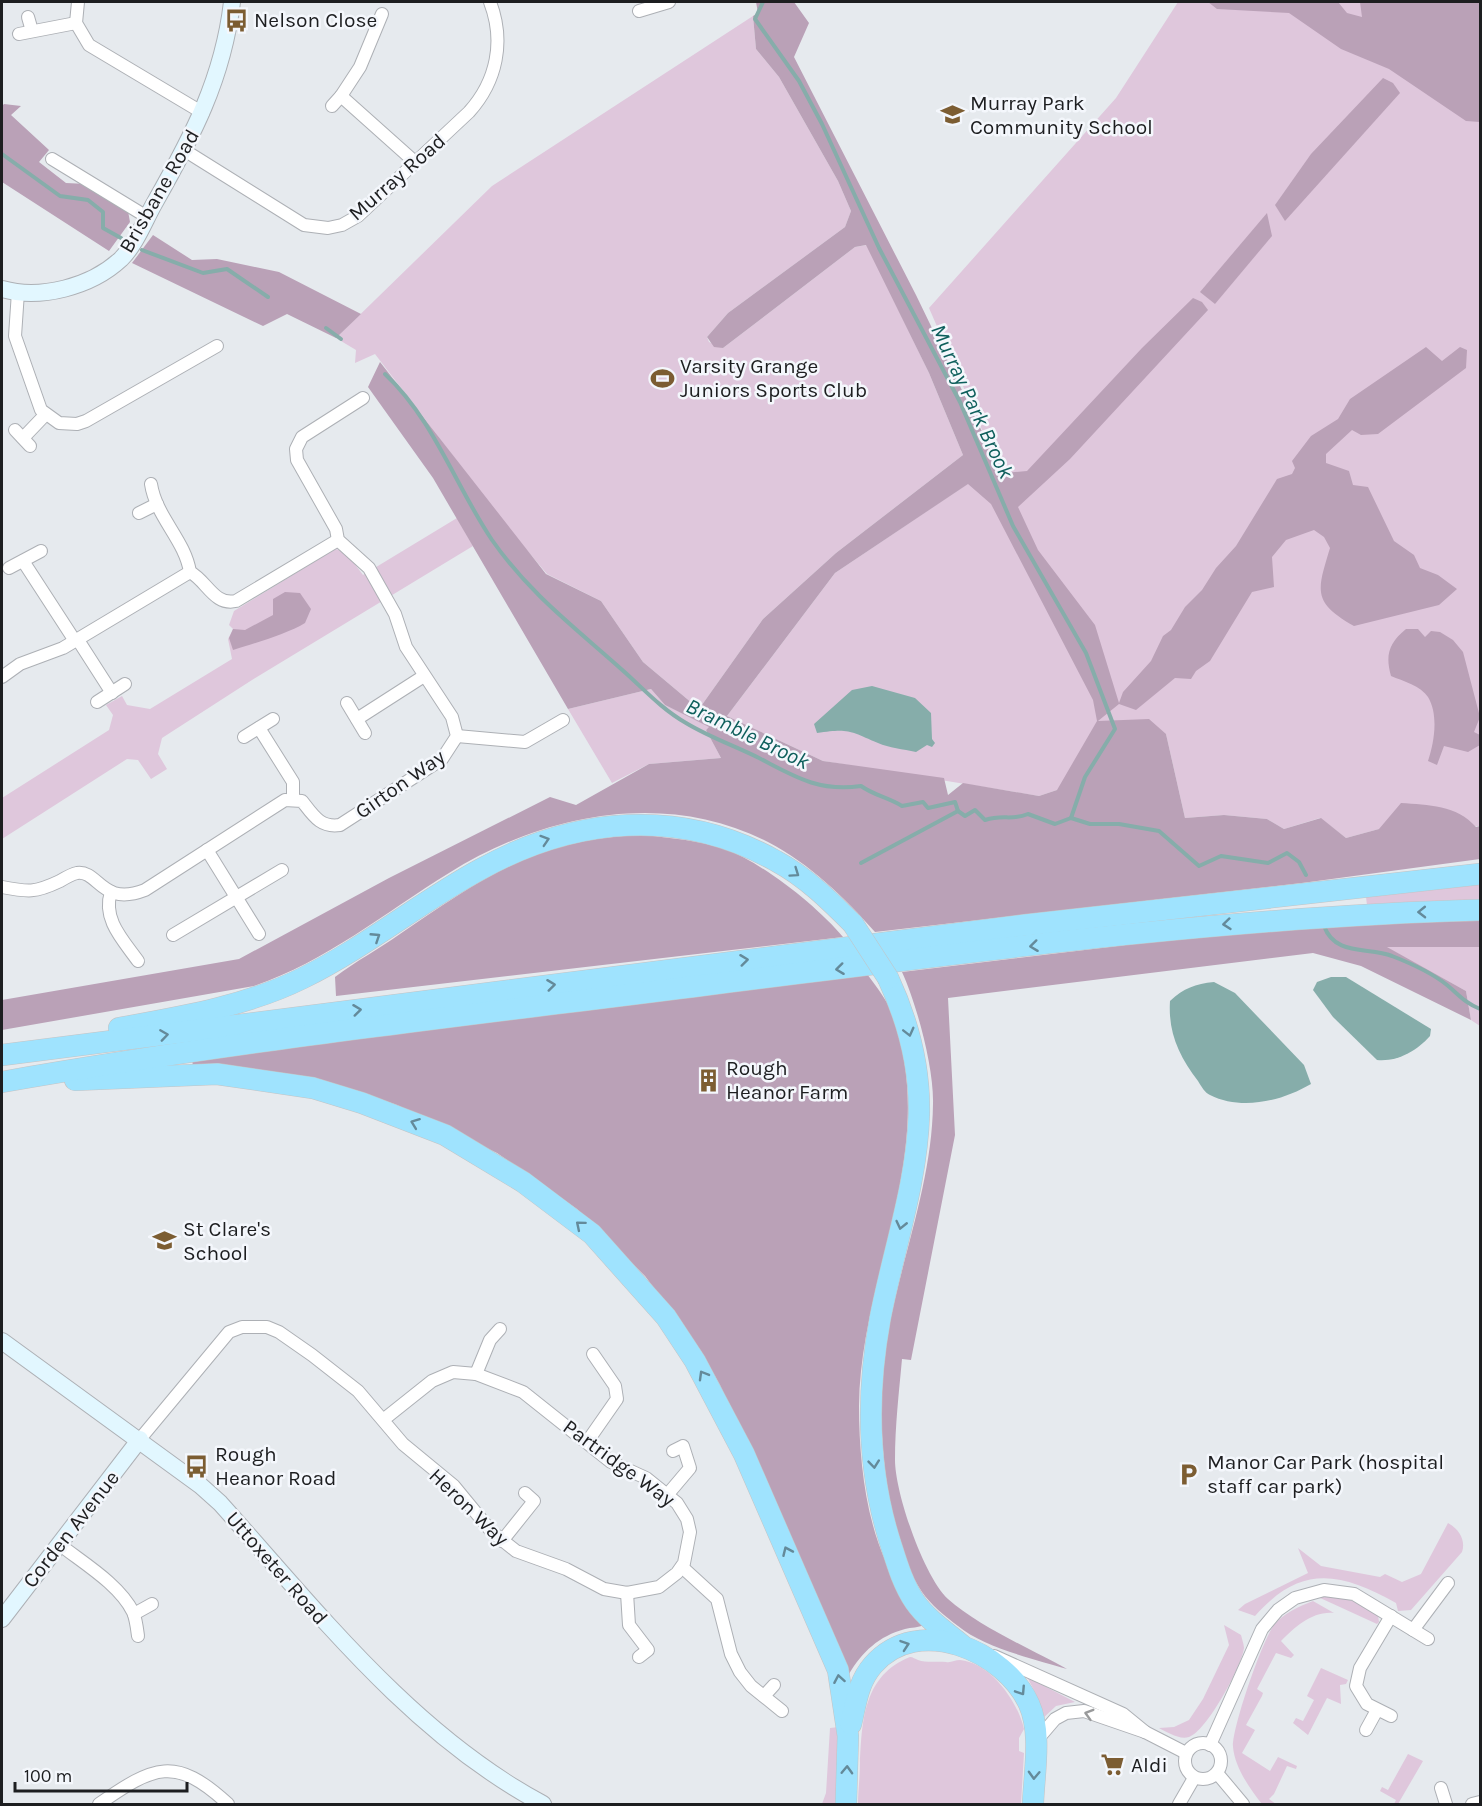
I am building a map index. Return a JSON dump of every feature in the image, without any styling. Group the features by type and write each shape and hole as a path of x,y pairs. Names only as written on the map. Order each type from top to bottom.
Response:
{"highway":[{"path":"2,1054 211,1008 282,988 338,960 433,898 508,855 542,841 601,826 650,825 682,828 743,846 794,872 815,888 853,924 888,978 909,1033 917,1076 919,1115 910,1184 880,1319 871,1382 874,1466 885,1528 903,1580 921,1609 971,1649 1005,1671 1020,1688 1033,1715 1035,1745 1033,1804"},
{"path":"2,1054 1025,925 1480,874"},
{"path":"2,1083 112,1063 290,1038 1148,932 1344,915 1480,910"},
{"path":"2,1083 217,1074 314,1088 445,1135 558,1206 592,1234 666,1317 722,1409 835,1662 848,1736 846,1804"},
{"path":"848,1736 862,1681 882,1656 919,1641 971,1649"}],"main road":[{"name":"Brisbane Road","path":"10,290 63,289 103,272 127,251 203,113 220,64 231,2"},
{"name":"Uttoxeter Road","path":"2,1341 174,1464 220,1503 342,1641 415,1710 487,1769 543,1804"},
{"name":"Corden Avenue","path":"2,1618 140,1439"}],"street":[{"path":"78,2 76,22 89,45 203,113"},
{"name":"Murray Road","path":"184,150 226,174 303,225 322,228 342,225 358,216 416,163 470,112 487,89 498,48 496,18 490,2"},
{"path":"639,11 669,2"},
{"path":"332,106 360,67 382,14"},
{"path":"28,17 32,31"},
{"path":"19,34 76,22"},
{"path":"341,96 416,163"},
{"path":"52,159 147,217"},
{"path":"10,290 17,343 45,415 59,423 77,424 86,421 203,347 217,346"},
{"name":"Girton Way","path":"293,799 302,801 320,823 329,826 340,825 442,759 457,736 452,717 406,647 395,614 369,568 338,540 336,529 297,460 296,449 302,437 363,398"},
{"path":"23,438 45,415"},
{"path":"151,484 157,504 188,558 190,572"},
{"path":"139,513 157,504"},
{"path":"190,572 197,576 216,597 229,603 338,540"},
{"path":"9,568 41,551"},
{"path":"23,561 112,693"},
{"path":"2,677 20,664 76,640 190,572"},
{"path":"357,719 424,676"},
{"path":"97,702 125,684"},
{"path":"347,703 365,733"},
{"path":"244,737 273,719"},
{"path":"457,736 525,742 563,720"},
{"path":"2,887 28,892 42,890 76,873 87,874 111,892 128,896 145,890 285,800 293,799 293,782 259,728"},
{"path":"207,850 259,934"},
{"path":"173,935 282,870"},
{"path":"111,892 107,904 108,914 138,961"},
{"name":"Heron Way","path":"140,1439 229,1332 256,1326 273,1329 358,1391 415,1456 462,1495 502,1541 516,1551 566,1569 600,1587 627,1593 659,1587 682,1567"},
{"path":"476,1374 490,1340 500,1329"},
{"path":"587,1442 617,1399 615,1386 593,1354"},
{"name":"Partridge Way","path":"383,1420 440,1376 461,1371 476,1374 523,1392 614,1464 646,1478 668,1494 682,1510 689,1528 689,1547 682,1567"},
{"path":"668,1494 687,1474 690,1466 683,1446 673,1450"},
{"path":"502,1541 534,1501 525,1493"},
{"path":"59,1544 106,1581 127,1602 134,1614 138,1636"},
{"path":"682,1567 717,1599 735,1664 747,1681 782,1711"},
{"path":"1413,1630 1448,1583"},
{"path":"1210,1745 1258,1637 1268,1620 1284,1605 1300,1597 1332,1590 1354,1594 1428,1639"},
{"path":"627,1593 628,1625 648,1650 639,1657"},
{"path":"134,1614 152,1604"},
{"path":"1391,1616 1366,1656 1356,1680 1358,1692 1367,1704 1391,1716"},
{"path":"971,1649 999,1657 1123,1714 1144,1732"},
{"path":"764,1696 774,1685"},
{"path":"1366,1730 1377,1710"},
{"path":"1035,1745 1044,1729 1055,1719 1075,1711 1084,1711 1144,1732 1186,1753"},
{"path":"1201,1743 1210,1745 1219,1752 1221,1759 1217,1773 1205,1780 1194,1778 1186,1770 1186,1753 1193,1746 1201,1743"},
{"path":"99,1804 134,1780 166,1771 182,1773 198,1779 228,1804"},
{"path":"1217,1773 1243,1804"},
{"path":"1179,1804 1194,1778"},
{"path":"1442,1788 1446,1804"},
{"path":"1472,1804 1480,1802"}],"shaded area":[{"path":"756,2 794,2 809,23 794,57 916,295 1002,473 1027,471 1142,348 1193,298 1202,302 1208,310 1070,459 1018,507 1038,550 1095,625 1119,703 1123,692 1151,661 1163,636 1171,630 1185,607 1202,590 1216,568 1236,546 1277,479 1292,474 1295,468 1292,461 1311,436 1338,419 1350,399 1426,347 1442,361 1460,347 1467,350 1466,368 1378,434 1361,435 1352,430 1326,454 1326,463 1349,471 1353,485 1368,487 1394,541 1414,555 1420,568 1438,575 1457,589 1439,605 1354,626 1331,610 1321,594 1322,575 1330,548 1324,537 1314,530 1286,540 1272,557 1274,587 1252,592 1210,661 1196,671 1191,679 1175,678 1136,710 1119,704 1098,721 1149,719 1166,734 1185,818 1224,815 1267,819 1284,829 1321,818 1346,838 1379,829 1401,803 1432,806 1451,810 1476,827 1480,826 1480,859 1302,883 875,932 826,882 798,860 768,842 729,826 688,816 647,813 605,816 564,823 524,836 485,853 449,873 331,950 281,976 254,986 2,1030 2,1000 239,959 389,878 550,797 576,805 649,764 721,758 706,730 709,727 665,705 651,689 568,709 433,478 368,387 380,362 546,574 601,601 643,662 699,709 763,619 836,553 963,455 929,373 866,245 855,247 723,348 714,347 707,337 728,313 845,227 851,211 838,181 779,77 756,49 753,16 758,13","holes":["968,484 991,504 1093,700 1097,721 1057,790 1039,796 963,783 948,795 944,778 823,761 727,716 835,573"]},
{"path":"1178,2 1414,2 1480,74 1480,826 1379,829 1346,838 1320,818 1284,829 1267,819 1224,815 1185,818 1166,734 1057,790 1039,796 823,761 727,716 835,573 997,464 929,308 1116,98"},
{"path":"1208,2 1338,2 1347,13 1362,17 1360,2 1480,2 1480,122 1466,121 1389,69 1341,49 1289,13 1217,9"},
{"name":"Varsity Grange Juniors Sports Club","path":"753,16 756,49 779,77 838,181 851,211 845,227 728,313 707,337 709,342 723,348 855,247 867,245 929,373 963,455 836,553 763,619 699,709 643,662 601,601 547,574 509,529 375,354 355,363 356,350 336,338 492,186"},
{"path":"1383,78 1393,83 1400,93 1285,221 1275,205 1311,154"},
{"path":"4,104 21,106 11,115 49,150 39,162 66,183 87,184 128,211 130,222 109,251 2,182 2,106"},
{"path":"1267,213 1272,236 1215,304 1200,292"},
{"path":"153,235 192,260 217,259 279,272 361,314 336,338 287,314 263,326 132,263"},
{"path":"457,518 473,546 252,680 162,738 158,754 167,769 151,779 138,760 127,759 2,839 2,798 109,730 113,715 106,705 122,696 127,705 150,709 232,659 228,639 233,629 229,625 234,611 335,549 345,551 363,575"},
{"path":"285,592 300,593 311,609 305,623 280,635 233,650 229,638 233,629 245,630 273,615 273,599"},
{"path":"1406,629 1418,629 1425,637 1431,631 1440,632 1453,640 1463,652 1480,717 1474,732 1480,735 1480,745 1468,752 1444,746 1437,765 1428,761 1434,738 1434,720 1428,697 1416,687 1391,676 1389,669 1388,662 1392,644"},
{"path":"872,686 915,698 931,713 932,739 935,743 932,747 927,745 916,752 887,746 855,733 836,731 817,733 814,724 852,690"},
{"path":"651,689 665,705 710,727 706,730 721,758 649,764 612,783 568,709"},
{"path":"643,835 705,843 725,849 756,864 804,899 843,937 336,996 335,977 486,878 513,864 572,844"},
{"path":"1480,884 1480,902 1367,905 1366,897"},
{"path":"1480,921 1480,947 1387,947 1466,991 1471,1020 1361,966 1313,953 948,998 955,1135 911,1360 902,1359 896,1435 896,1475 912,1534 930,1573 948,1599 989,1628 1067,1669 995,1646 969,1634 958,1626 925,1597 909,1569 892,1511 883,1445 881,1413 884,1357 896,1294 920,1200 931,1136 933,1104 931,1073 924,1037 902,972 1217,934 1369,922"},
{"path":"1386,947 1480,947 1480,1026 1471,1020 1466,991"},
{"path":"867,974 888,1005 898,1027 902,1043 908,1104 906,1147 899,1190 869,1319 862,1362 859,1406 860,1445 868,1506 879,1544 894,1578 923,1625 896,1632 879,1641 866,1652 849,1674 784,1523 720,1385 701,1351 645,1276 577,1209 497,1153 397,1105 369,1095 193,1066 192,1060"},
{"path":"1331,977 1346,977 1431,1029 1430,1036 1406,1054 1392,1059 1377,1060 1333,1017 1313,990 1317,982"},
{"path":"1214,982 1235,993 1304,1065 1311,1084 1275,1099 1248,1103 1222,1100 1205,1091 1176,1044 1171,1023 1170,1001 1190,987"},
{"path":"1448,1523 1461,1535 1462,1552 1411,1610 1398,1611 1396,1603 1376,1593 1339,1580 1322,1578 1305,1581 1289,1588 1272,1599 1255,1616 1238,1610 1245,1604 1308,1573 1298,1548 1321,1566 1380,1577 1385,1574 1402,1582 1421,1574"},
{"path":"1334,1596 1353,1601 1378,1615 1379,1622 1377,1624 1318,1597"},
{"path":"1313,1601 1334,1613 1311,1617 1298,1625 1281,1641 1294,1655 1291,1658 1276,1653 1257,1689 1263,1693 1246,1725 1255,1730 1242,1753 1270,1771 1278,1757 1297,1766 1296,1769 1287,1766 1274,1794 1269,1799 1276,1804 1262,1804 1244,1778 1234,1755 1237,1722 1255,1666 1274,1625 1287,1614"},
{"path":"1224,1625 1241,1635 1244,1648 1237,1669 1222,1697 1204,1724 1189,1737 1177,1737 1159,1728 1174,1727 1189,1720 1203,1699 1229,1645"},
{"path":"910,1657 925,1661 960,1660 971,1663 992,1676 1009,1696 1021,1718 1024,1729 1019,1738 1019,1751 1024,1753 1021,1804 858,1804 862,1731 868,1701 883,1675"},
{"path":"1321,1668 1348,1680 1346,1684 1340,1685 1341,1704 1327,1698 1308,1735 1293,1723 1296,1718 1303,1721 1314,1700 1307,1696"},
{"path":"1027,1677 1075,1702 1056,1706 1041,1720 1036,1694"},
{"path":"839,1727 836,1804 822,1804 826,1793 830,1728"},
{"path":"1408,1754 1423,1761 1398,1804 1394,1804 1396,1800 1380,1791 1382,1787 1388,1790"}],"waterway":[{"name":"Murray Park Brook","path":"763,2 755,19 799,81 822,124 879,248 960,402 1013,526 1086,653 1115,729 1085,777 1071,818"},
{"name":"Bramble Brook","path":"2,154 60,196 88,200 103,212 103,228 121,238"},
{"name":"Bramble Brook","path":"142,250 203,273 227,269 268,297"},
{"name":"Bramble Brook","path":"326,328 341,339"},
{"name":"Bramble Brook","path":"385,374 402,392 431,432 479,519 506,559 536,593 659,704 695,728 808,781 832,787 861,786 902,806 923,802 928,808 955,802 958,811 965,816 975,810 985,820 1028,814 1055,824 1071,818 1090,824 1119,824 1159,831 1199,866 1221,856 1268,863 1287,853 1299,862 1306,875"},
{"path":"861,863 958,811"},
{"name":"Bramble Brook","path":"1324,926 1329,936 1336,942 1353,949 1382,953 1413,965 1428,972 1480,1009"}],"place":[{"name":"Nelson Close","path":"236,20"},
{"name":"Murray Park Community School","path":"952,115"},
{"name":"Varsity Grange Juniors Sports Club","path":"662,378"},
{"name":"Rough Heanor Farm","path":"708,1080"},
{"name":"St Clare's School","path":"165,1241"},
{"name":"Rough Heanor Road","path":"197,1466"},
{"name":"Manor Car Park (hospital staff car park)","path":"1189,1474"},
{"name":"Aldi","path":"1113,1765"}]}
